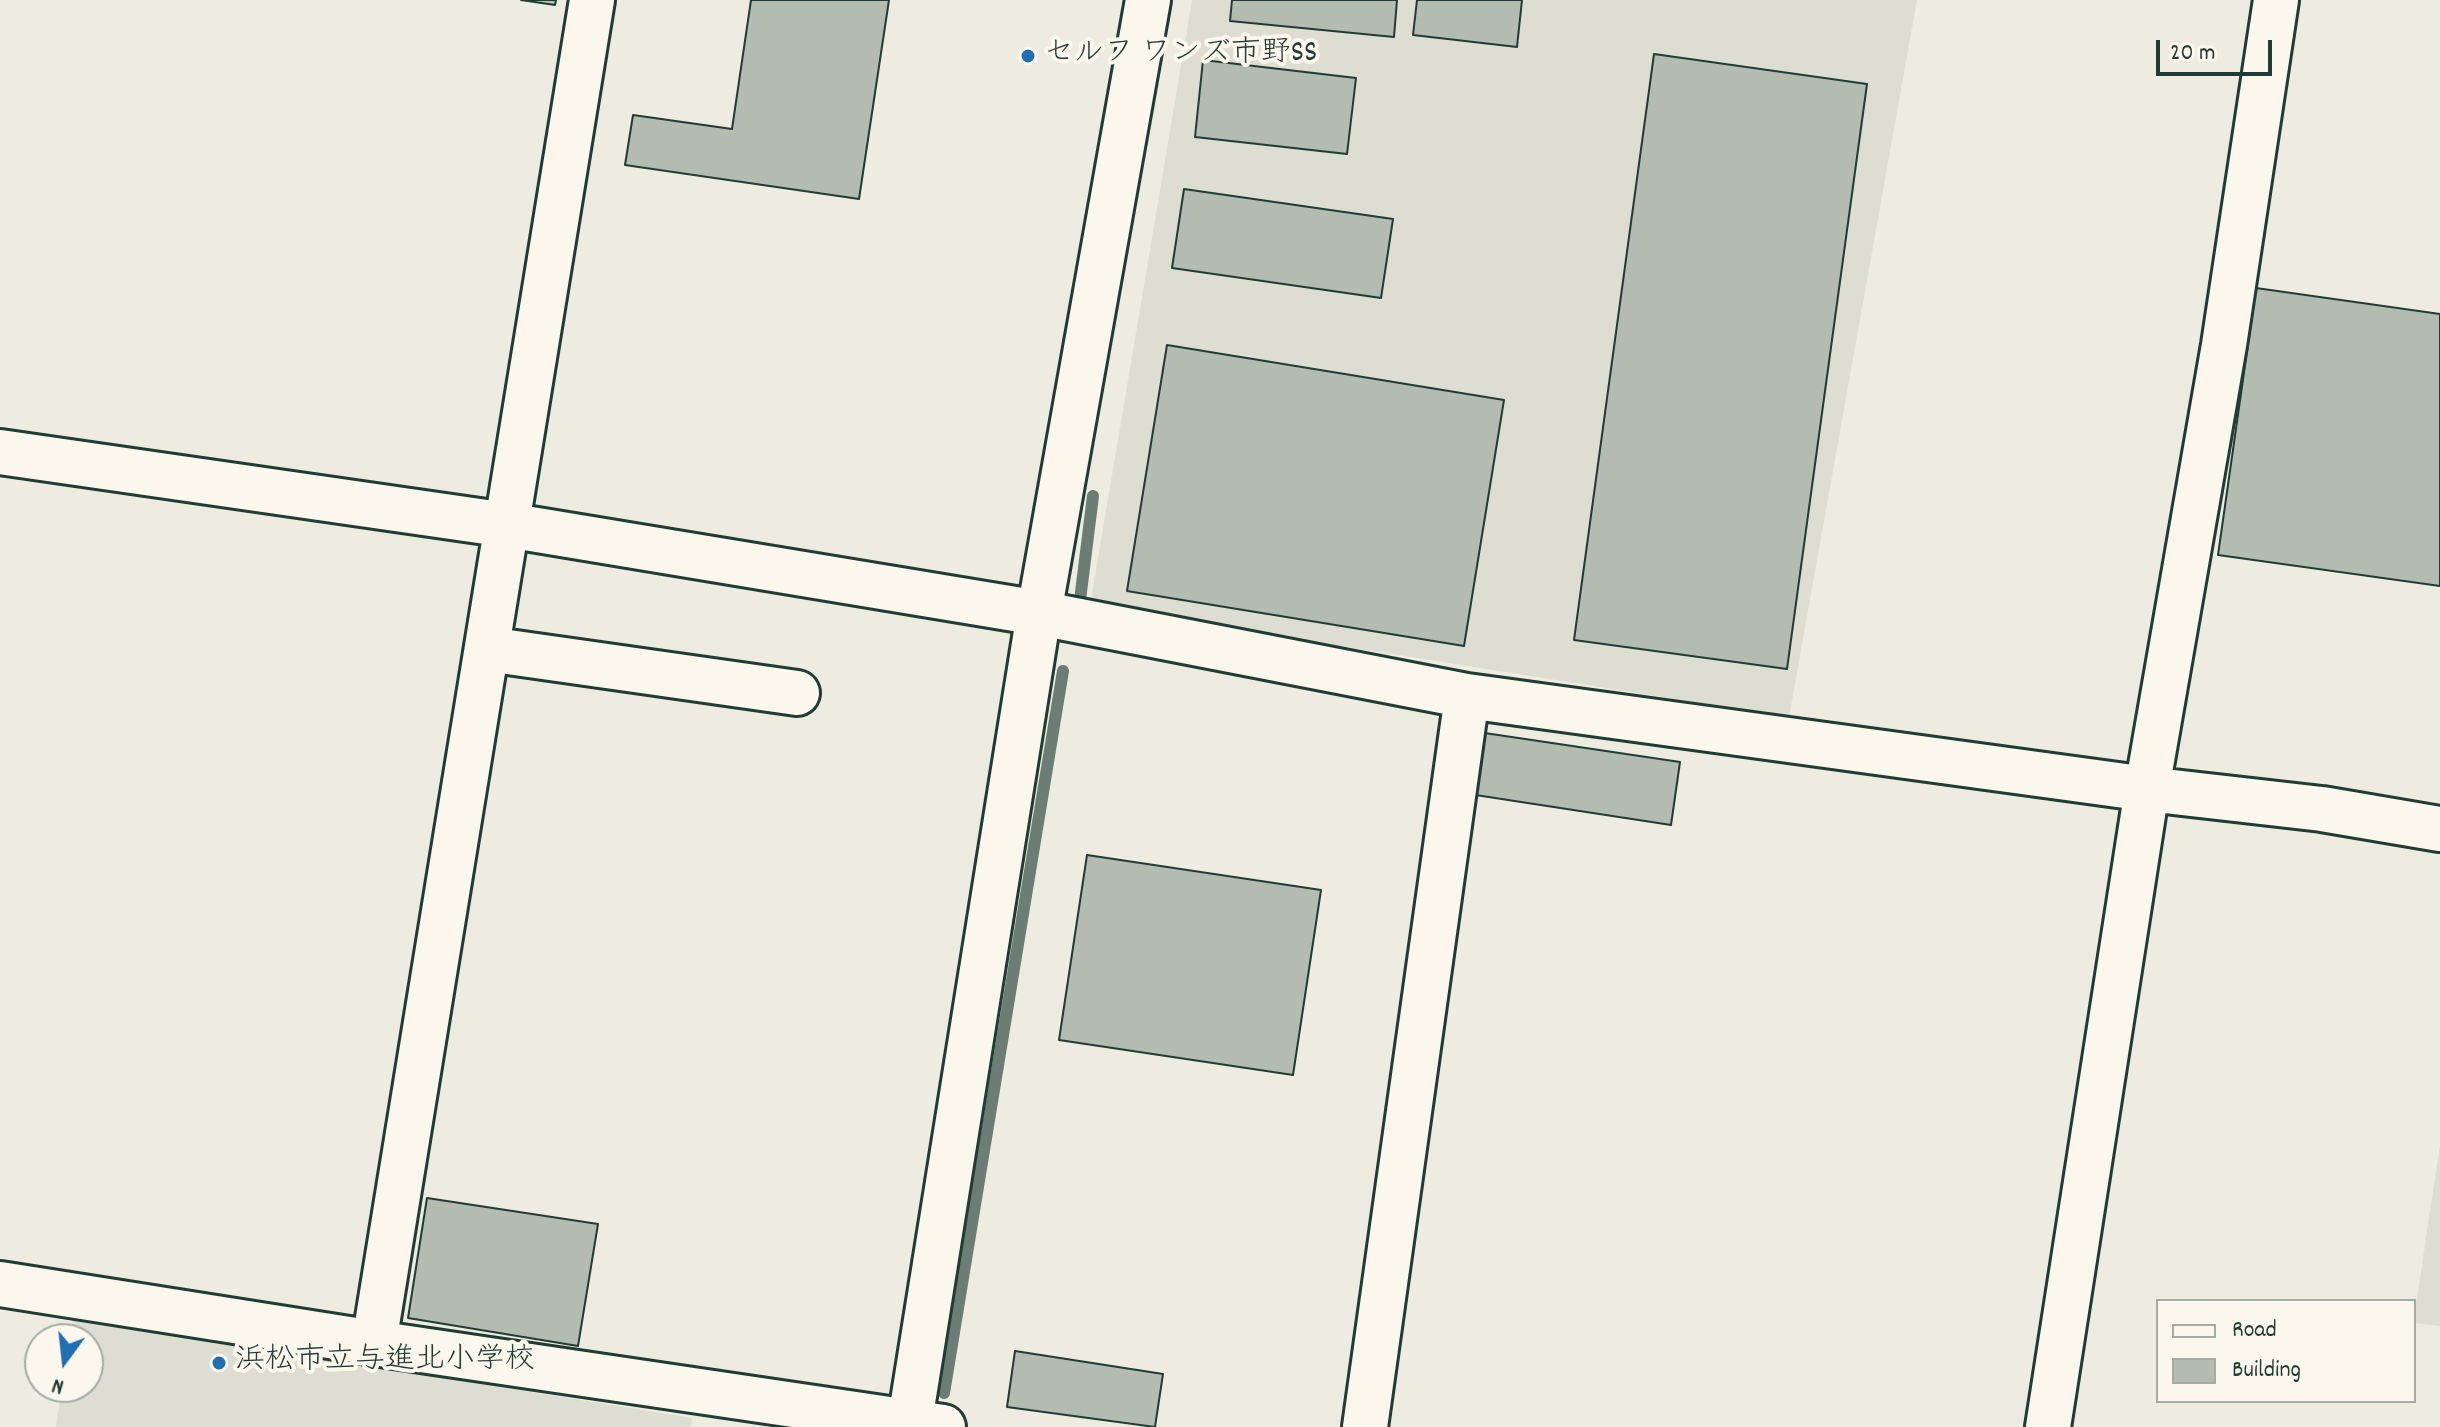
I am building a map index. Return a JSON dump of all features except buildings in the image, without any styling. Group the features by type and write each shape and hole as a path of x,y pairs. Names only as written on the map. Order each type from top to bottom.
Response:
{"street":[{"path":"374,1343 592,0"},
{"path":"0,1284 921,1425 1039,613 1148,0"},
{"path":"2048,1427 2147,789 2224,345 2276,0"},
{"path":"0,452 507,525 1039,613 1467,696 2147,789 2322,809 2440,829"},
{"path":"487,649 797,693"},
{"path":"1365,1427 1467,696"}],"shaded area":[{"path":"1192,0 1917,0 1789,717 1090,606"},
{"path":"2440,1145 2440,1326 2416,1323 2416,1305"},
{"name":"浜松市立与進北小学校","path":"73,1318 104,1323 72,1323"},
{"name":"浜松市立与進北小学校","path":"104,1323 692,1418 691,1427 56,1427 60,1403 104,1403"}],"waterway":[{"path":"1080,600 1093,496"},
{"path":"944,1393 1063,671"}],"place":[{"name":"セルフ ワンズ市野SS","path":"1028,56"},
{"name":"浜松市立与進北小学校","path":"219,1363"}]}
